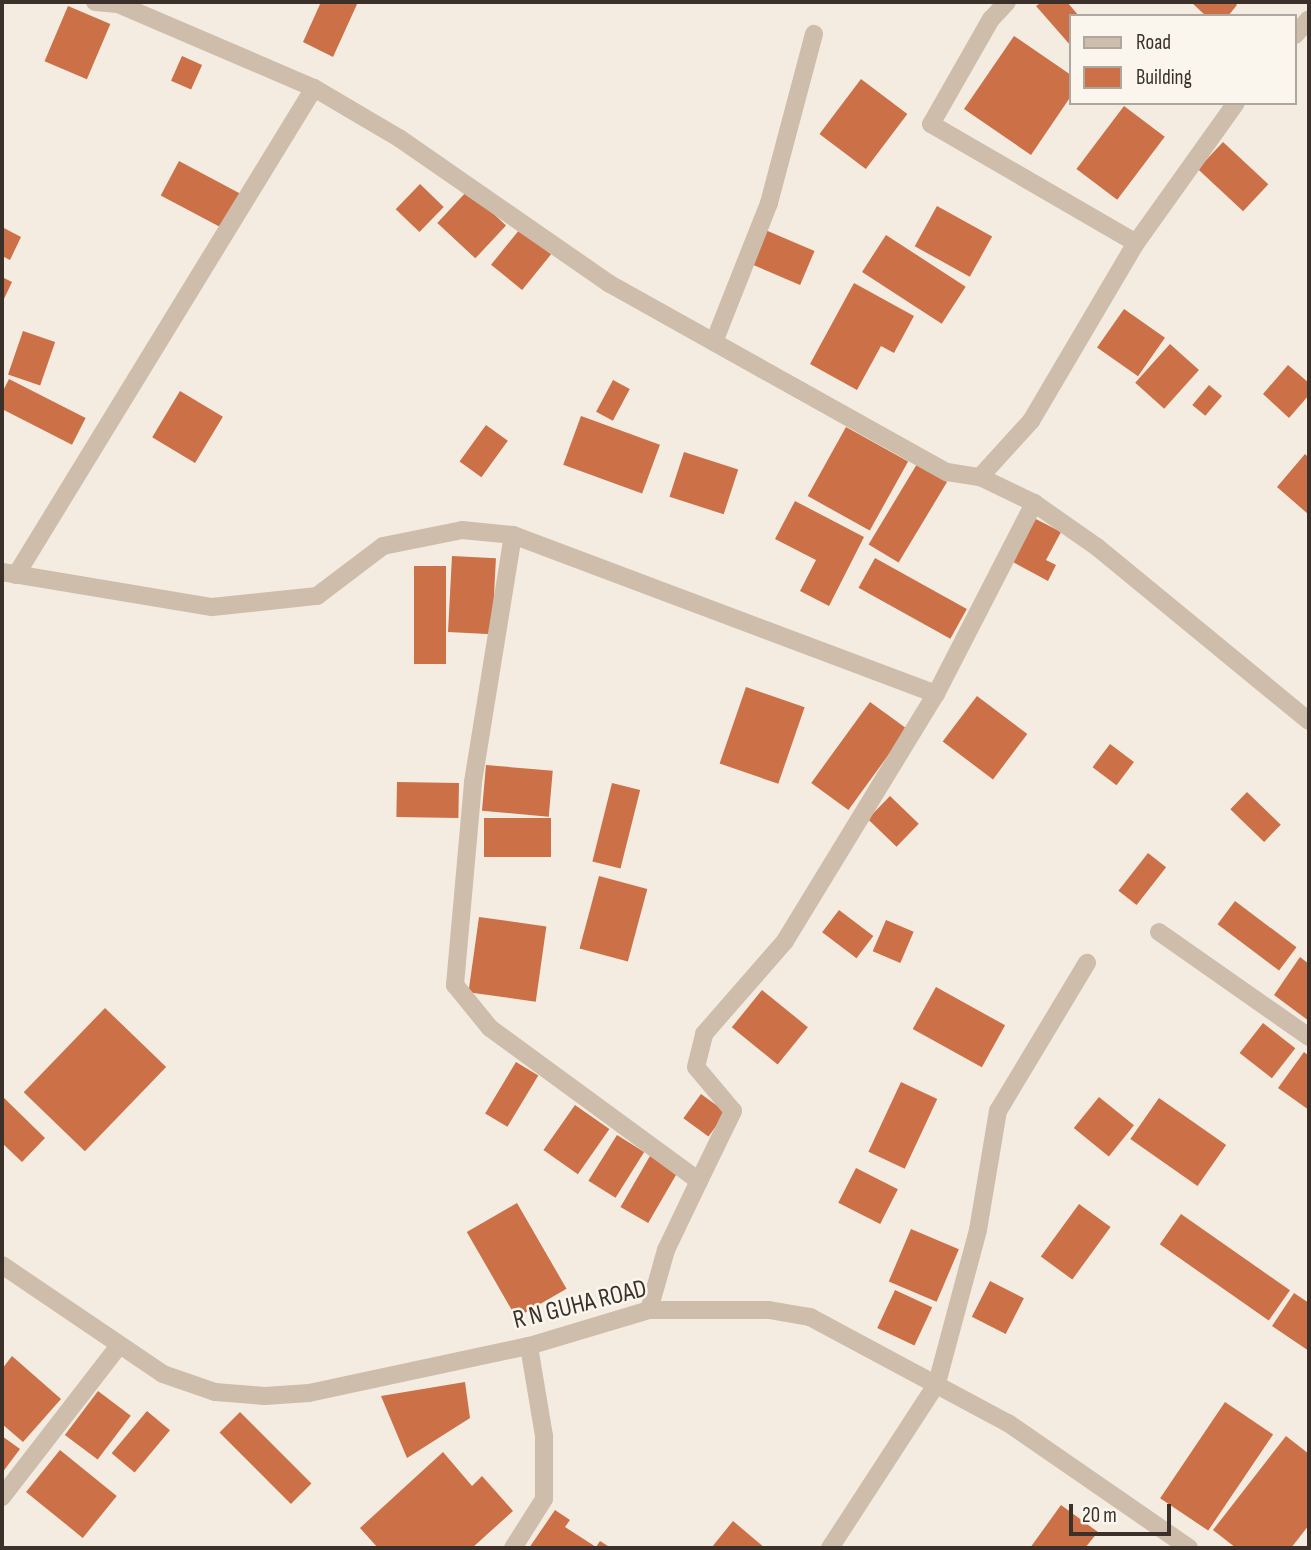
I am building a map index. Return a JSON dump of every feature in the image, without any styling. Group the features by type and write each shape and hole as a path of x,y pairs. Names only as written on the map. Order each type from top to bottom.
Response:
{"street":[{"path":"95,2 118,4 314,88 399,138 610,284 947,471 980,477 1034,503 1309,721"},
{"path":"1007,2 991,19 931,124 1136,243"},
{"path":"1297,33 1309,19"},
{"path":"714,342 769,203 814,34"},
{"path":"314,88 9,574 212,607 317,596 383,546 463,530 513,535 936,694"},
{"path":"980,477 1031,421 1136,243 1235,105"},
{"path":"649,1310 666,1250 733,1111 696,1067 704,1034 785,941 936,694 1034,503"},
{"path":"513,535 474,783 455,985 490,1028 699,1181"},
{"path":"1159,932 1309,1037"},
{"path":"830,1548 937,1383 978,1230 998,1111 1087,963"},
{"name":"R N GUHA ROAD","path":"2,1265 117,1348 163,1374 215,1392 265,1396 309,1393 529,1346 649,1310 769,1310 810,1317 937,1383 1068,1460 1189,1548"},
{"path":"513,1548 544,1499 544,1436 529,1346"},
{"path":"2,1497 117,1348"}],"building":[{"path":"321,2 358,2 333,57 303,42"},
{"path":"1042,2 1067,2 1077,14 1070,14 1070,45 1036,6"},
{"path":"1191,2 1234,2 1237,5 1230,14 1204,14"},
{"path":"68,6 110,24 87,79 45,61"},
{"path":"1014,36 1070,74 1070,97 1031,155 964,109"},
{"path":"182,56 202,65 191,90 171,81"},
{"path":"861,79 907,114 866,169 819,134"},
{"path":"1124,106 1165,137 1117,200 1076,169"},
{"path":"1223,142 1268,184 1243,211 1198,169"},
{"path":"179,161 240,193 222,228 161,195"},
{"path":"420,184 444,207 419,232 396,209"},
{"path":"468,190 506,225 475,258 437,223"},
{"path":"937,206 992,237 970,277 915,246"},
{"path":"2,227 21,237 10,260 2,256"},
{"path":"520,229 551,254 522,290 491,265"},
{"path":"763,229 815,251 800,285 749,263"},
{"path":"886,235 966,287 942,324 862,272"},
{"path":"2,277 12,282 2,303"},
{"path":"854,283 914,316 894,353 881,346 857,390 810,364"},
{"path":"1124,309 1165,338 1138,376 1097,348"},
{"path":"23,331 55,342 40,386 8,374"},
{"path":"1170,344 1199,370 1164,409 1135,383"},
{"path":"1288,365 1309,383 1309,395 1289,418 1263,394"},
{"path":"9,379 86,418 72,445 2,409 2,393"},
{"path":"613,380 630,389 613,421 596,412"},
{"path":"1209,385 1222,396 1205,416 1192,405"},
{"path":"180,391 223,417 195,463 152,437"},
{"path":"581,416 660,445 642,494 563,465"},
{"path":"486,425 508,441 481,477 460,461"},
{"path":"846,427 908,461 870,531 808,496"},
{"path":"684,452 738,470 724,514 669,497"},
{"path":"1305,454 1309,458 1308,514 1277,487"},
{"path":"917,464 947,482 899,563 869,545"},
{"path":"795,501 864,537 829,606 800,591 816,560 775,539"},
{"path":"1032,517 1061,532 1046,560 1056,565 1048,581 1009,560"},
{"path":"452,556 496,558 492,634 448,632"},
{"path":"875,558 967,609 950,639 859,588"},
{"path":"414,566 446,566 446,664 414,664"},
{"path":"746,687 805,707 778,784 720,764"},
{"path":"977,696 1027,734 993,779 943,742"},
{"path":"870,702 907,729 848,810 811,783"},
{"path":"1110,744 1134,762 1117,785 1093,767"},
{"path":"486,765 553,771 549,817 482,811"},
{"path":"397,782 459,783 458,818 396,817"},
{"path":"612,783 640,790 621,869 592,862"},
{"path":"1247,792 1281,825 1264,842 1230,809"},
{"path":"890,796 919,824 897,847 868,819"},
{"path":"484,818 551,818 551,857 484,857"},
{"path":"1148,853 1166,867 1137,905 1118,891"},
{"path":"599,876 647,889 628,961 580,948"},
{"path":"1235,901 1296,947 1279,971 1218,924"},
{"path":"839,910 873,936 856,958 822,932"},
{"path":"479,917 546,926 536,1002 468,992"},
{"path":"886,920 914,932 900,963 873,951"},
{"path":"1300,957 1309,964 1309,1021 1274,995"},
{"path":"936,987 1005,1025 982,1067 913,1029"},
{"path":"762,990 808,1027 778,1064 732,1027"},
{"path":"105,1008 166,1067 85,1151 24,1092"},
{"path":"1263,1023 1295,1048 1272,1078 1240,1053"},
{"path":"1304,1052 1309,1056 1309,1110 1278,1088"},
{"path":"516,1062 538,1075 507,1127 485,1113"},
{"path":"901,1082 937,1099 905,1169 868,1152"},
{"path":"701,1094 726,1112 708,1136 683,1118"},
{"path":"2,1096 45,1138 22,1162 2,1143"},
{"path":"1099,1097 1134,1125 1109,1156 1074,1128"},
{"path":"1159,1098 1226,1145 1197,1186 1130,1139"},
{"path":"575,1105 609,1129 578,1174 543,1150"},
{"path":"617,1135 644,1152 616,1198 588,1181"},
{"path":"650,1156 678,1172 648,1223 620,1207"},
{"path":"856,1168 898,1189 880,1224 838,1203"},
{"path":"517,1203 566,1289 516,1318 467,1232"},
{"path":"1079,1204 1111,1227 1072,1280 1041,1257"},
{"path":"1181,1214 1290,1290 1269,1321 1160,1244"},
{"path":"911,1229 959,1249 937,1302 889,1281"},
{"path":"990,1281 1024,1298 1006,1334 972,1317"},
{"path":"895,1290 932,1307 914,1345 877,1328"},
{"path":"1294,1293 1309,1303 1309,1351 1272,1326"},
{"path":"12,1356 61,1399 23,1442 2,1424 2,1369"},
{"path":"465,1382 470,1418 407,1458 381,1396"},
{"path":"98,1391 131,1416 98,1460 65,1435"},
{"path":"1225,1402 1273,1434 1208,1531 1160,1498"},
{"path":"147,1411 170,1430 135,1472 112,1453"},
{"path":"240,1412 311,1483 291,1504 219,1433"},
{"path":"2,1436 20,1449 2,1473"},
{"path":"1286,1436 1309,1454 1309,1525 1291,1548 1236,1548 1213,1530"},
{"path":"60,1450 117,1496 83,1538 26,1492"},
{"path":"443,1452 472,1486 482,1476 513,1511 472,1548 378,1548 360,1528"},
{"path":"1061,1505 1098,1532 1085,1548 1030,1548"},
{"path":"555,1510 570,1520 565,1527 596,1547 600,1541 611,1548 529,1548"},
{"path":"733,1521 765,1548 712,1547"}]}
